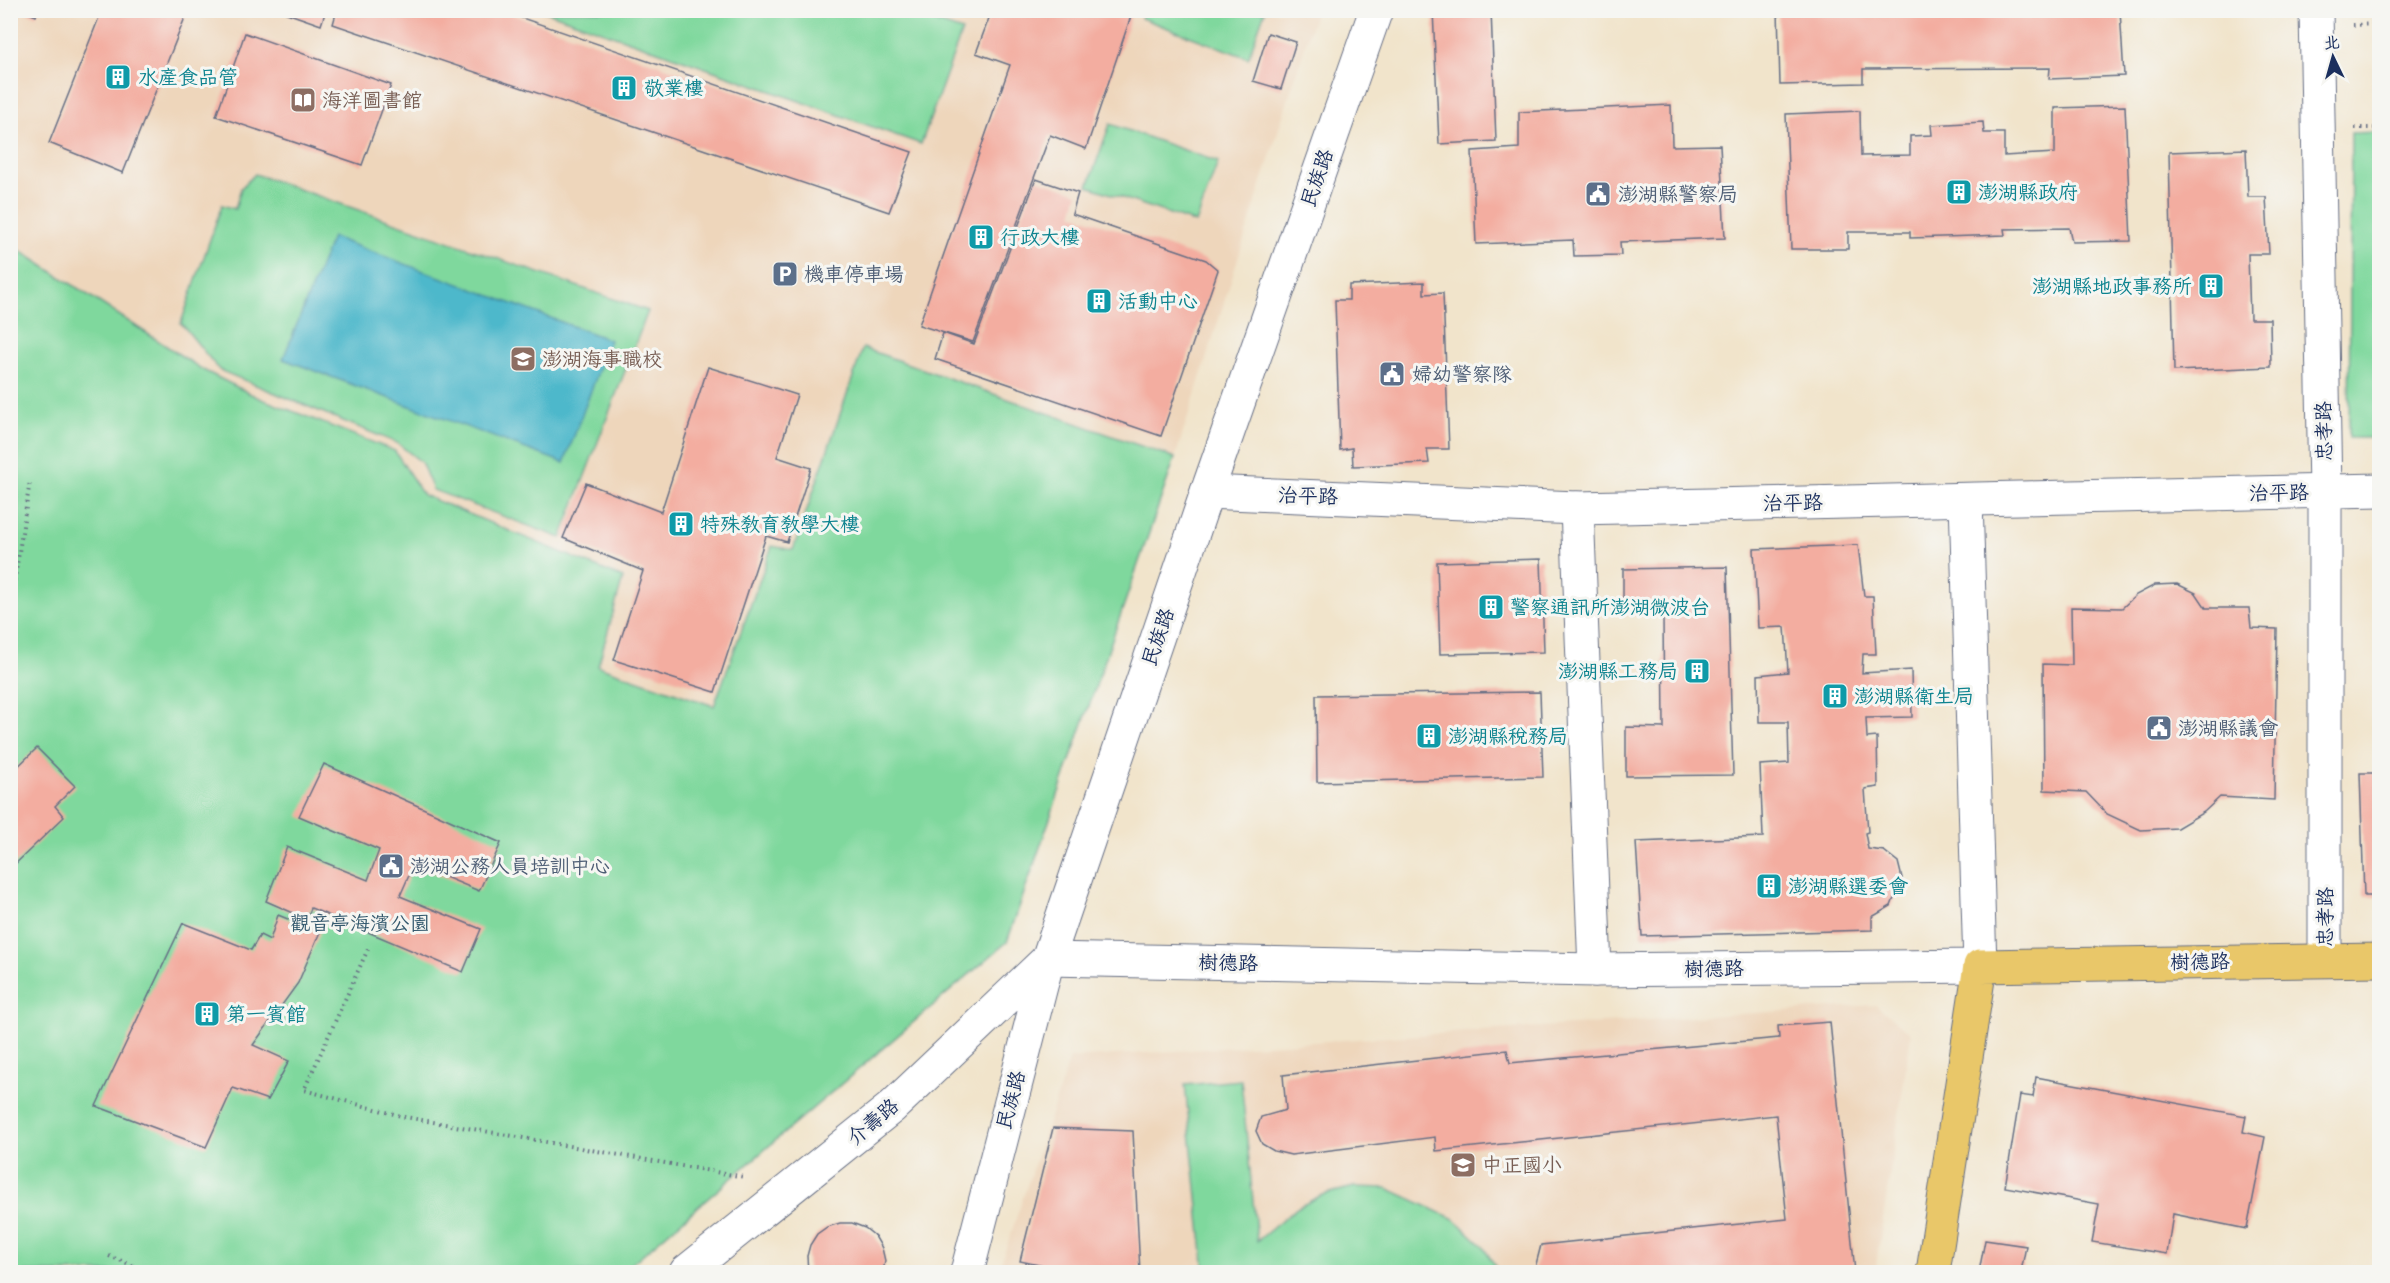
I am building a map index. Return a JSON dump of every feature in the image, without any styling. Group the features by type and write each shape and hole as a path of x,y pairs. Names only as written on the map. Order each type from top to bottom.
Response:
{"main road":[{"name":"樹德路","path":"1980,966 2379,960"},
{"path":"1933,1272 1980,966"}],"street":[{"name":"民族路","path":"967,1272 1048,959 1207,492 1376,10"},
{"name":"忠孝路","path":"2316,10 2325,492 2325,960"},
{"name":"治平路","path":"1207,492 1577,508 2379,490"},
{"path":"1966,500 1980,966"},
{"path":"1577,508 1595,970"},
{"name":"樹德路","path":"1048,959 1595,970 1980,966"},
{"name":"介壽路","path":"686,1272 892,1107 1048,959"}],"path":[{"path":"10,610 30,481"},
{"path":"368,950 304,1090 405,1117 750,1179 767,1208"},
{"path":"109,1256 145,1272"}],"shaded area":[{"name":"澎湖海事職校","path":"10,11 1316,11 1175,458 863,348 793,550 772,546 715,706 597,666 623,577 423,495 395,451 259,398 203,370 11,244"},
{"name":"中正國小","path":"1876,1005 1911,1034 1875,1272 998,1272 1070,1058"}],"green space":[{"path":"1143,10 1265,11 1248,58 1141,18"},
{"path":"544,11 904,11 962,31 921,144"},
{"path":"1110,124 1218,162 1196,223 1088,186"},
{"path":"2379,132 2379,438 2349,438 2351,133"},
{"path":"255,174 648,311 561,538 433,490 421,462 397,443 219,370 181,323 222,205 235,209 241,188"},
{"name":"觀音亭海濱公園","path":"10,244 203,370 259,398 395,451 423,495 623,578 598,666 714,706 772,546 793,550 863,348 1175,458 1007,942 622,1272 11,1272"},
{"path":"1241,1080 1257,1241 1297,1208 1322,1195 1354,1187 1387,1188 1454,1219 1482,1245 1499,1272 1205,1272 1185,1085"}],"water":[{"path":"332,237 610,340 564,463 283,359"}],"building":[{"path":"21,10 38,10 36,16"},
{"name":"水產食品管","path":"102,10 188,10 123,173 49,143"},
{"path":"278,10 326,10 321,25"},
{"name":"敬業樓","path":"337,10 499,10 912,152 889,212 333,24"},
{"name":"行政大樓","path":"992,10 1133,10 1086,149 1050,135 973,342 919,325 1010,65 976,53"},
{"path":"1433,10 1491,10 1496,141 1439,144"},
{"path":"1778,10 2120,10 2124,76 2049,79 2050,68 1863,69 1863,83 1780,85"},
{"name":"海洋圖書館","path":"245,33 391,85 362,165 216,116"},
{"path":"1268,33 1296,42 1281,89 1253,81"},
{"name":"澎湖縣警察局","path":"1671,105 1672,146 1720,145 1725,238 1620,242 1621,255 1574,256 1573,240 1476,244 1472,151 1519,148 1519,112"},
{"name":"澎湖縣政府","path":"2125,106 2131,241 2072,242 2069,228 2004,229 2005,235 1910,238 1910,232 1848,232 1848,249 1791,249 1786,114 1860,111 1861,156 1910,155 1910,136 1932,135 1931,125 1983,122 1984,133 2004,133 2004,156 2055,153 2055,108"},
{"name":"澎湖縣地政事務所","path":"2246,149 2248,197 2266,197 2269,254 2248,254 2250,319 2270,319 2271,367 2174,371 2169,152"},
{"name":"活動中心","path":"1036,179 1078,193 1072,214 1206,260 1218,270 1161,436 935,359 943,333 974,344"},
{"name":"婦幼警察隊","path":"1424,282 1424,294 1443,293 1449,449 1427,449 1429,463 1353,466 1352,448 1340,450 1335,300 1349,300 1349,285"},
{"name":"特殊教育教學大樓","path":"708,367 797,395 777,457 811,468 787,542 766,536 715,692 614,660 643,571 563,538 586,483 661,512"},
{"path":"1858,545 1864,596 1873,596 1876,654 1863,654 1862,673 1911,670 1912,717 1866,718 1867,738 1877,737 1878,787 1865,789 1868,832 1865,833 1868,849 1884,851 1898,862 1902,878 1891,906 1872,917 1872,930 1642,936 1636,842 1763,837 1760,765 1789,763 1788,722 1759,722 1758,675 1788,672 1785,627 1758,628 1754,549"},
{"name":"警察通訊所澎湖微波台","path":"1541,559 1544,652 1440,654 1437,562"},
{"name":"澎湖縣工務局","path":"1727,567 1733,775 1626,776 1626,727 1664,728 1663,615 1623,614 1623,569"},
{"name":"澎湖縣議會","path":"2177,584 2196,593 2206,608 2249,608 2251,628 2277,629 2274,800 2220,797 2204,812 2177,828 2141,830 2107,814 2086,792 2044,790 2043,664 2072,665 2071,607 2122,608 2136,595 2155,585"},
{"name":"澎湖縣稅務局","path":"1540,692 1543,777 1317,782 1316,695"},
{"path":"37,748 75,786 55,806 64,817 10,869 10,774"},
{"name":"澎湖公務人員培訓中心","path":"324,764 501,843 479,891 414,864 400,896 481,929 463,972 311,908 307,919 266,901 287,847 368,880 379,850 299,816"},
{"path":"2360,773 2380,773 2380,896 2364,896"},
{"name":"第一賓館","path":"278,915 320,932 298,983 253,1045 289,1061 268,1100 233,1088 206,1147 96,1106 183,923 251,950 260,935 270,940"},
{"path":"1830,1022 1855,1272 1534,1272 1541,1245 1787,1219 1776,1115 1436,1151 1435,1137 1291,1155 1274,1151 1262,1144 1256,1131 1261,1117 1286,1110 1283,1075 1507,1050 1510,1063 1779,1038 1778,1026"},
{"path":"2036,1077 2246,1116 2243,1132 2265,1137 2247,1229 2173,1214 2167,1254 2092,1242 2099,1204 2005,1187 2020,1095 2033,1097"},
{"path":"1053,1128 1133,1131 1140,1272 1072,1272 1020,1261"},
{"path":"840,1223 852,1223 865,1228 875,1236 882,1248 885,1261 883,1272 808,1272 807,1256 810,1245 817,1234 827,1227"},
{"path":"1985,1240 2026,1246 2021,1272 1979,1272"}],"place":[{"name":"水產食品管","path":"118,77"},
{"name":"敬業樓","path":"624,88"},
{"name":"海洋圖書館","path":"303,100"},
{"name":"澎湖縣政府","path":"1959,192"},
{"name":"澎湖縣警察局","path":"1598,194"},
{"name":"行政大樓","path":"981,237"},
{"name":"機車停車場","path":"785,274"},
{"name":"澎湖縣地政事務所","path":"2211,286"},
{"name":"活動中心","path":"1099,301"},
{"name":"澎湖海事職校","path":"523,359"},
{"name":"婦幼警察隊","path":"1392,374"},
{"name":"特殊教育教學大樓","path":"681,524"},
{"name":"警察通訊所澎湖微波台","path":"1491,607"},
{"name":"澎湖縣工務局","path":"1697,671"},
{"name":"澎湖縣衛生局","path":"1835,696"},
{"name":"澎湖縣議會","path":"2159,728"},
{"name":"澎湖縣稅務局","path":"1429,736"},
{"name":"澎湖公務人員培訓中心","path":"391,866"},
{"name":"澎湖縣選委會","path":"1769,886"},
{"name":"第一賓館","path":"207,1014"},
{"name":"中正國小","path":"1463,1165"}]}
